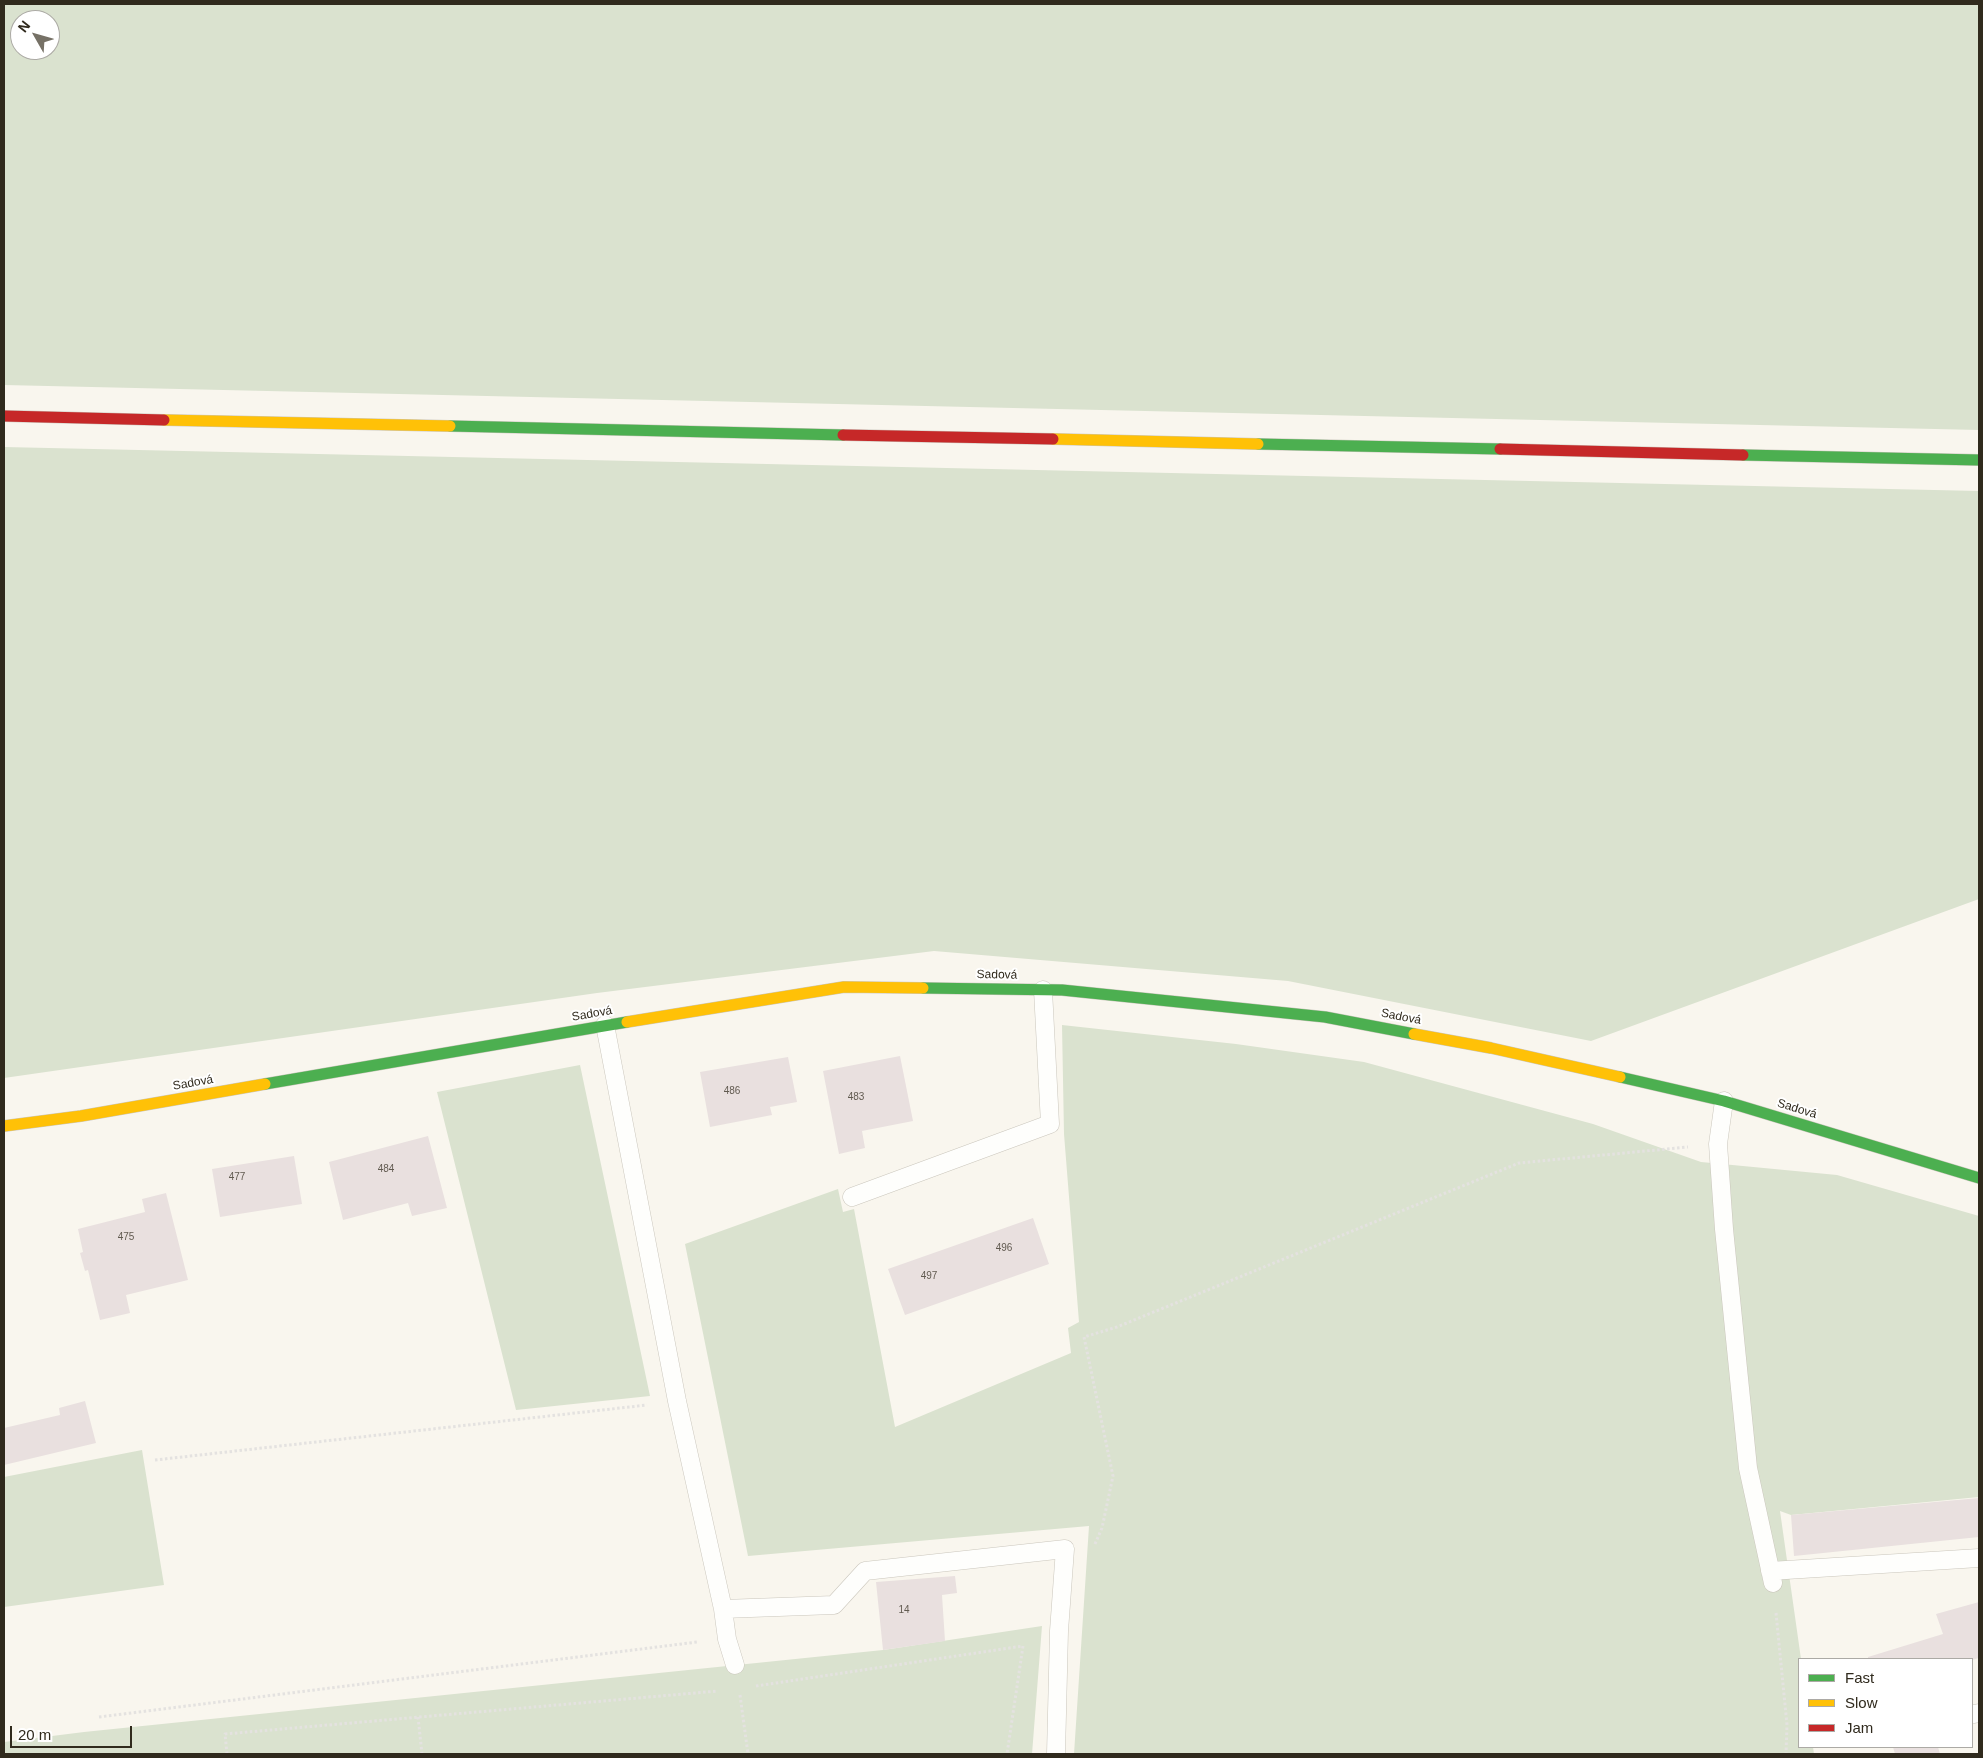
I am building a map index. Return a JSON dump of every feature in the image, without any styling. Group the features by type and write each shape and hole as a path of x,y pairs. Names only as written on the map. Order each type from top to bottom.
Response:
{"street":[{"path":"4,416 1979,460"},
{"name":"Sadová","path":"4,1126 81,1116 605,1025 844,987 1043,990 1325,1017 1491,1048 1724,1101 1979,1178"}],"lane":[{"path":"852,1197 1050,1124 1043,990"},
{"path":"605,1025 677,1402 723,1609 727,1638 735,1665"},
{"path":"1724,1101 1718,1144 1724,1229 1748,1468 1771,1577 1979,1558"},
{"path":"723,1609 834,1605 865,1570 1065,1549 1059,1630 1056,1754"}],"path":[{"path":"1065,1549 1090,1556 1102,1528 1113,1476 1084,1337 1117,1327 1519,1163 1718,1144"},
{"path":"155,1460 677,1402"},
{"path":"1771,1577 1788,1725 1786,1754"},
{"path":"99,1717 727,1638"},
{"path":"227,1754 225,1734 739,1689 1023,1646 1007,1754"},
{"path":"735,1665 748,1754"},
{"path":"418,1717 422,1754"}],"green space":[{"path":"4,4 1979,4 1979,430 4,385"},
{"path":"4,447 1979,491 1979,899 1591,1041 1288,981 934,951 597,993 4,1078"},
{"path":"1062,1025 1236,1044 1364,1062 1593,1124 1701,1162 1837,1175 1979,1216 1979,1497 1791,1515 1780,1511 1801,1658 1798,1658 1798,1748 1813,1748 1814,1754 1074,1754 1089,1526 748,1556 685,1244 838,1189 843,1212 854,1209 895,1427 1071,1353 1068,1328 1079,1322 1064,1134"},
{"path":"580,1065 650,1396 516,1410 437,1092"},
{"path":"142,1450 164,1585 4,1607 4,1477"},
{"path":"1042,1626 1032,1754 4,1754 4,1742 84,1732 883,1650"}],"building":[{"path":"900,1056 913,1121 862,1131 865,1148 839,1154 823,1071"},
{"path":"788,1057 797,1102 770,1107 772,1115 710,1127 700,1072"},
{"path":"428,1136 447,1208 412,1216 408,1203 343,1220 329,1162"},
{"path":"294,1156 302,1204 220,1217 212,1169"},
{"path":"166,1193 188,1280 126,1295 130,1313 100,1320 88,1270 85,1271 80,1253 83,1252 78,1229 145,1212 142,1199"},
{"path":"1033,1218 1049,1264 905,1315 888,1269"},
{"path":"85,1401 96,1443 4,1465 4,1428 60,1415 59,1408"},
{"path":"1979,1498 1979,1537 1794,1556 1791,1515"},
{"path":"955,1576 957,1593 942,1595 945,1641 883,1650 876,1582"},
{"path":"1979,1602 1979,1658 1973,1660 1973,1658 1868,1658 1943,1634 1936,1614"},
{"path":"1893,1748 1938,1748 1940,1754 1895,1754"}],"traffic: fast":[{"path":"450,426 843,435"},
{"path":"1258,444 1500,449"},
{"path":"1743,455 1979,460"},
{"path":"923,988 1062,990 1325,1017 1414,1034"},
{"path":"265,1084 627,1022"},
{"path":"1620,1077 1724,1101 1979,1178"}],"traffic: slow":[{"path":"164,420 450,426"},
{"path":"1053,439 1258,444"},
{"path":"627,1022 844,987 923,988"},
{"path":"1414,1034 1491,1048 1620,1077"},
{"path":"4,1126 81,1116 265,1084"}],"traffic: jam":[{"path":"4,416 164,420"},
{"path":"843,435 1053,439"},
{"path":"1500,449 1743,455"}]}
